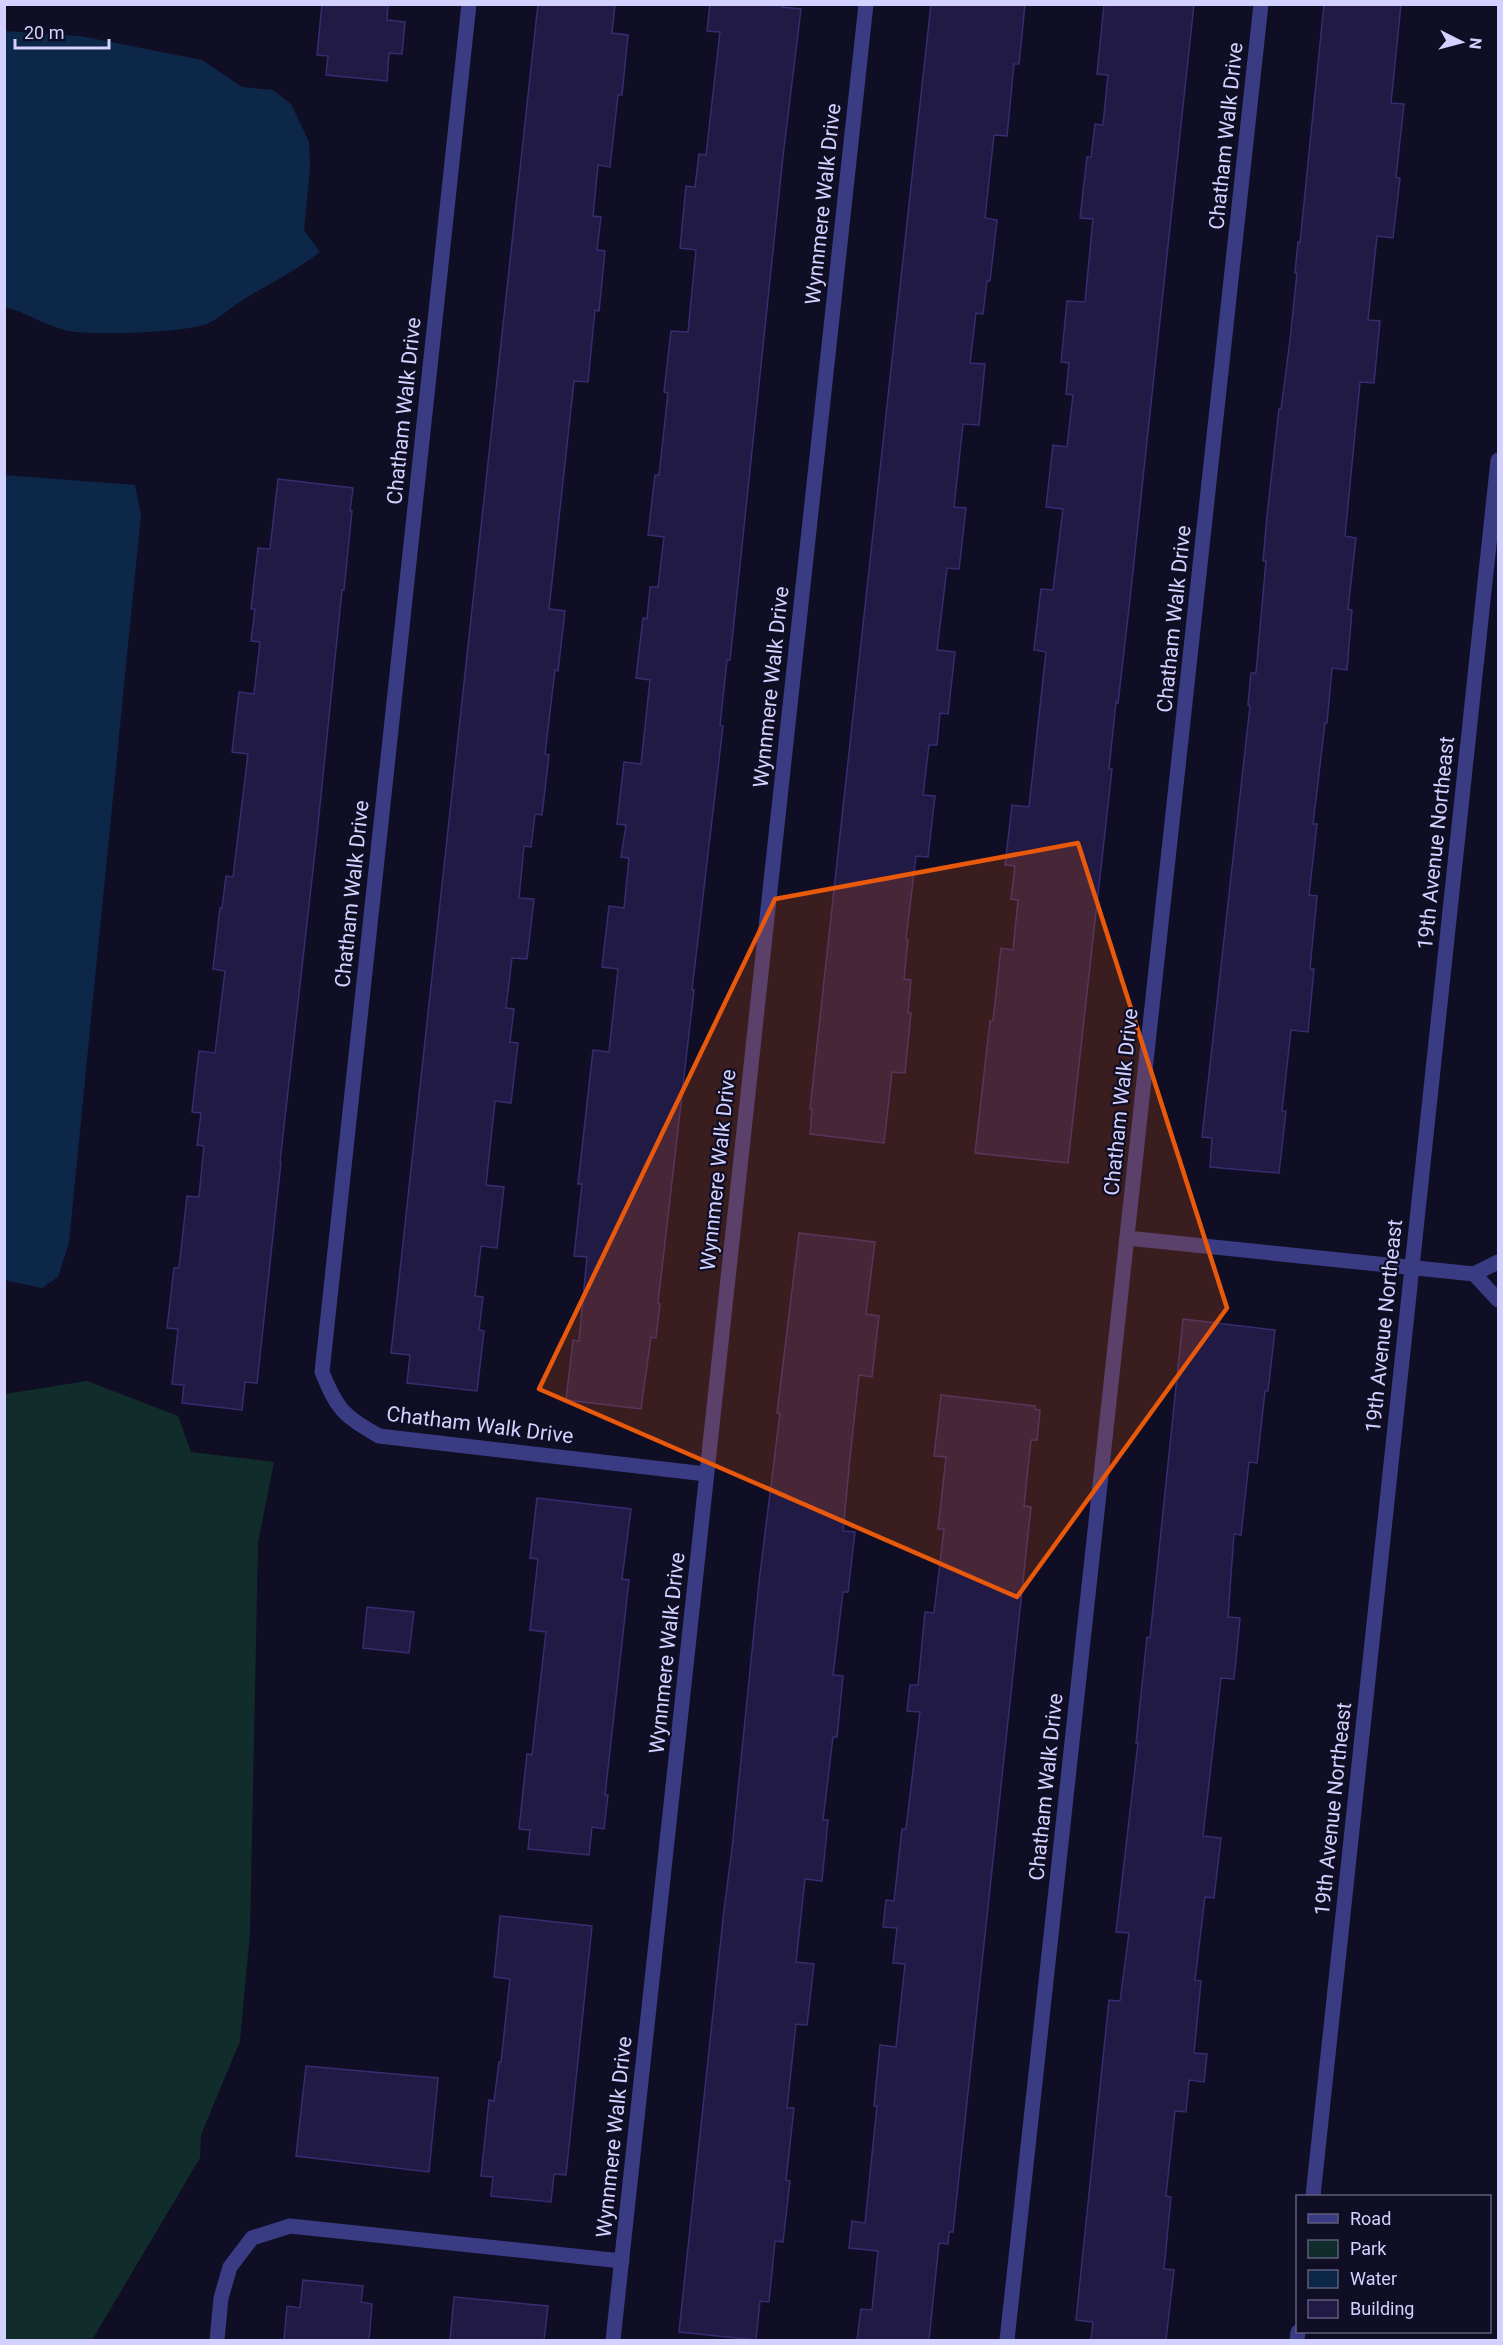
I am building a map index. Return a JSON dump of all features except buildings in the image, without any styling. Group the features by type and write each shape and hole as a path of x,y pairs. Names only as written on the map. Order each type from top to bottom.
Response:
{"street":[{"name":"Chatham Walk Drive","path":"469,4 322,1372 333,1398 348,1418 379,1436 706,1474"},
{"name":"Wynnmere Walk Drive","path":"613,2340 866,4"},
{"name":"Chatham Walk Drive","path":"1006,2340 1262,4"},
{"name":"19th Avenue Northeast","path":"1312,2195 1498,460"},
{"path":"1127,1238 1474,1274 1498,1262"},
{"path":"1474,1274 1498,1300"},
{"path":"217,2340 221,2298 230,2267 252,2238 290,2226 622,2261"}],"highlighted area":[{"path":"1078,843 1227,1308 1017,1597 539,1389 775,899"}],"green space":[{"path":"87,1381 178,1416 191,1452 274,1462 258,1543 250,1933 240,2041 201,2135 200,2158 92,2340 5,2340 5,1394"}],"water":[{"path":"5,31 80,36 202,60 242,87 273,90 291,104 309,142 310,167 304,230 320,252 213,321 181,329 76,332 64,330 5,307"},
{"path":"4,475 135,485 141,514 69,1242 58,1277 42,1288 4,1280"}]}
